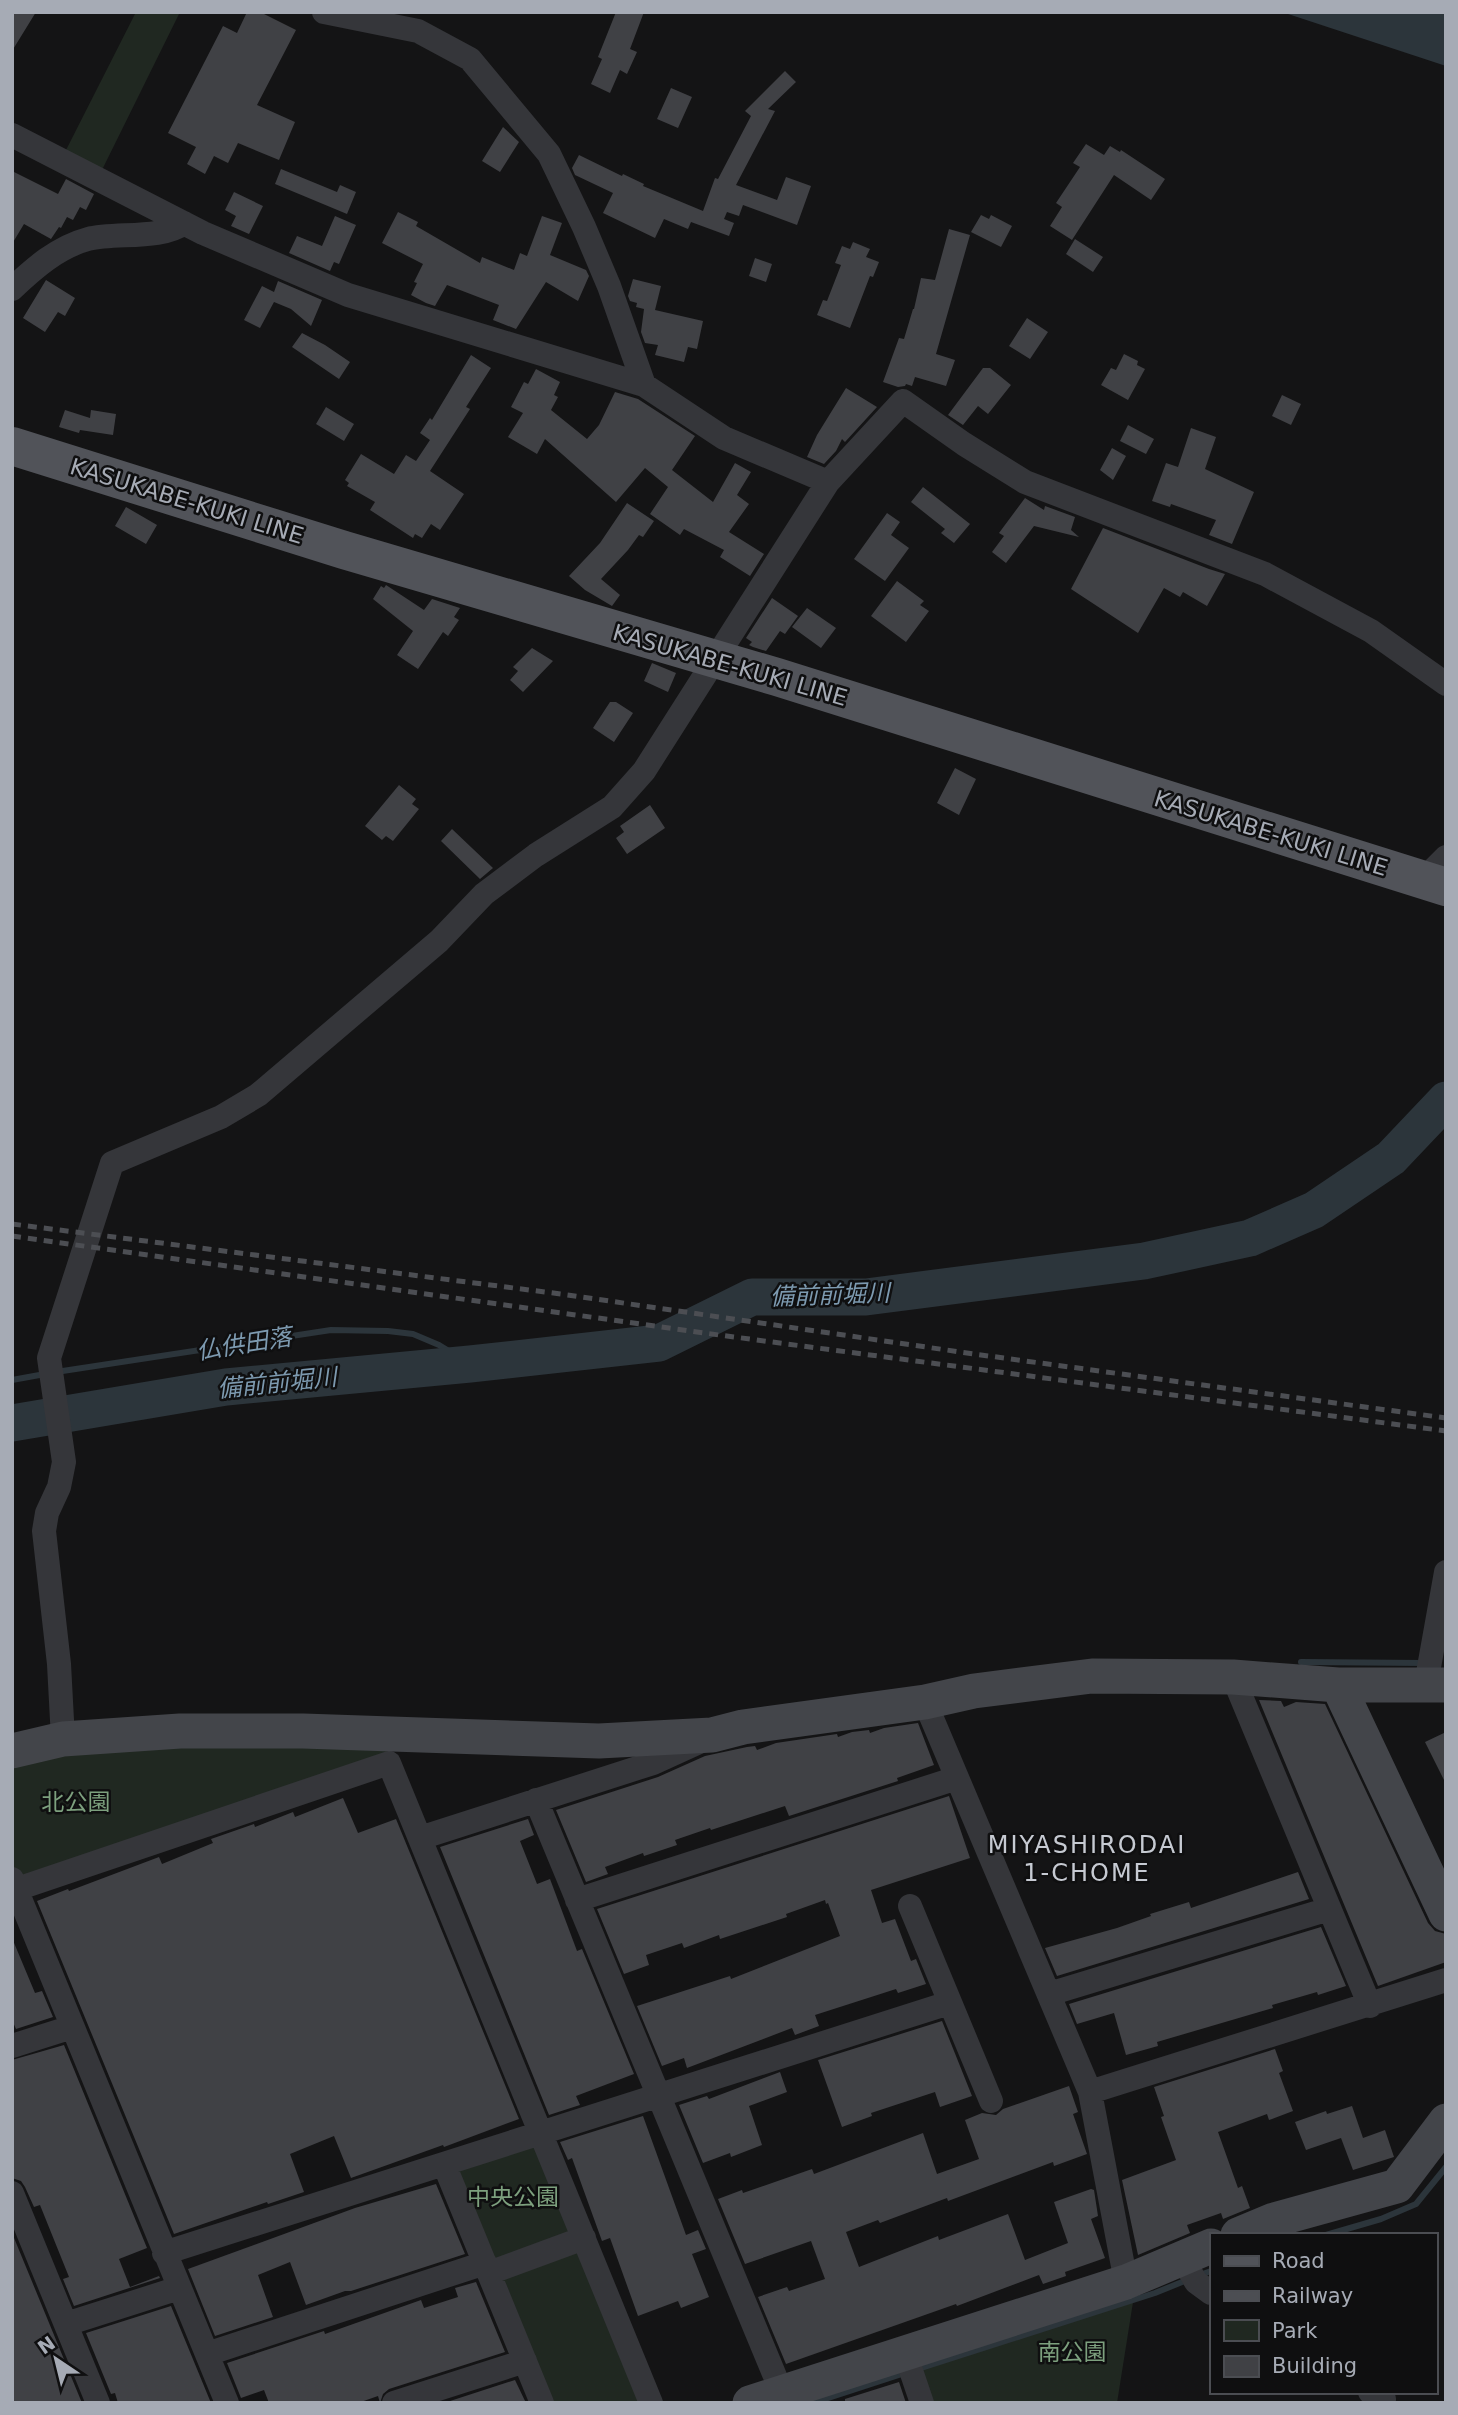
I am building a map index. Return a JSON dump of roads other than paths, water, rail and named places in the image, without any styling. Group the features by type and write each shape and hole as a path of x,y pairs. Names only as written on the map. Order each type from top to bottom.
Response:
{"main road":[{"name":"KASUKABE-KUKI LINE","path":"12,446 344,550 1439,875"}],"street":[{"path":"324,12 418,31 470,59 549,154 609,286 644,384"},
{"path":"12,135 203,233 348,295 644,384 724,438 828,482"},
{"path":"12,289 41,263 77,243 91,239 168,231 184,223"},
{"path":"63,1739 59,1664 44,1531 47,1513 59,1487 64,1462 49,1358 112,1163 221,1117 258,1095 439,941 484,894 536,855 612,807 644,771 828,482 902,401 1026,482 1265,574 1371,631 1446,684"},
{"path":"420,1838 653,1763 712,1735 743,1727 925,1702 974,1691 1092,1676 1233,1677 1338,1685 1440,1686 1446,1572"},
{"path":"1233,1677 1370,2006"},
{"path":"1338,1685 1446,1914"},
{"path":"925,1702 1090,2092 1126,2281"},
{"path":"12,1751 63,1739 180,1731 303,1731 599,1741 712,1735"},
{"path":"227,2403 14,1884 389,1763 651,2403"},
{"path":"577,1900 957,1778"},
{"path":"536,1800 657,2095 766,2398 1126,2281 1197,2252 1196,2282 1210,2292"},
{"path":"910,1906 991,2101"},
{"path":"1049,1994 1329,1909"},
{"path":"1090,2092 1446,1980"},
{"path":"164,2253 950,2003"},
{"path":"12,2046 72,2027"},
{"path":"1243,2233 1274,2220 1397,2186 1446,2121"},
{"path":"444,2164 542,2403"},
{"path":"13,2198 98,2403"},
{"path":"206,2354 584,2238"},
{"path":"66,2324 179,2288"},
{"path":"905,2353 922,2403"},
{"path":"394,2403 525,2361"}],"waterway":[{"name":"備前前堀川","path":"12,1423 226,1387 659,1343 752,1297 866,1297 1144,1261 1250,1238 1314,1210 1391,1158 1446,1100"},
{"name":"仏供田落","path":"56,1372 331,1330 413,1334 439,1345 470,1364"},
{"name":"仏供田落","path":"12,1380 45,1374"},
{"path":"1301,1662 1425,1663"},
{"path":"1333,2233 1381,2219 1416,2204 1446,2167"},
{"path":"1197,2276 1210,2271"},
{"path":"915,2370 1155,2293 1187,2280"},
{"path":"813,2403 905,2373"}],"railway":[{"path":"12,1224 561,1294 974,1354 1446,1418"},
{"path":"12,1236 719,1335 1446,1431"}],"district":[{"name":"MIYASHIRODAI 1-CHOME","path":"1087,1859"}],"park label":[{"name":"北公園","path":"76,1802"},
{"name":"中央公園","path":"513,2197"},
{"name":"南公園","path":"1072,2352"}]}
